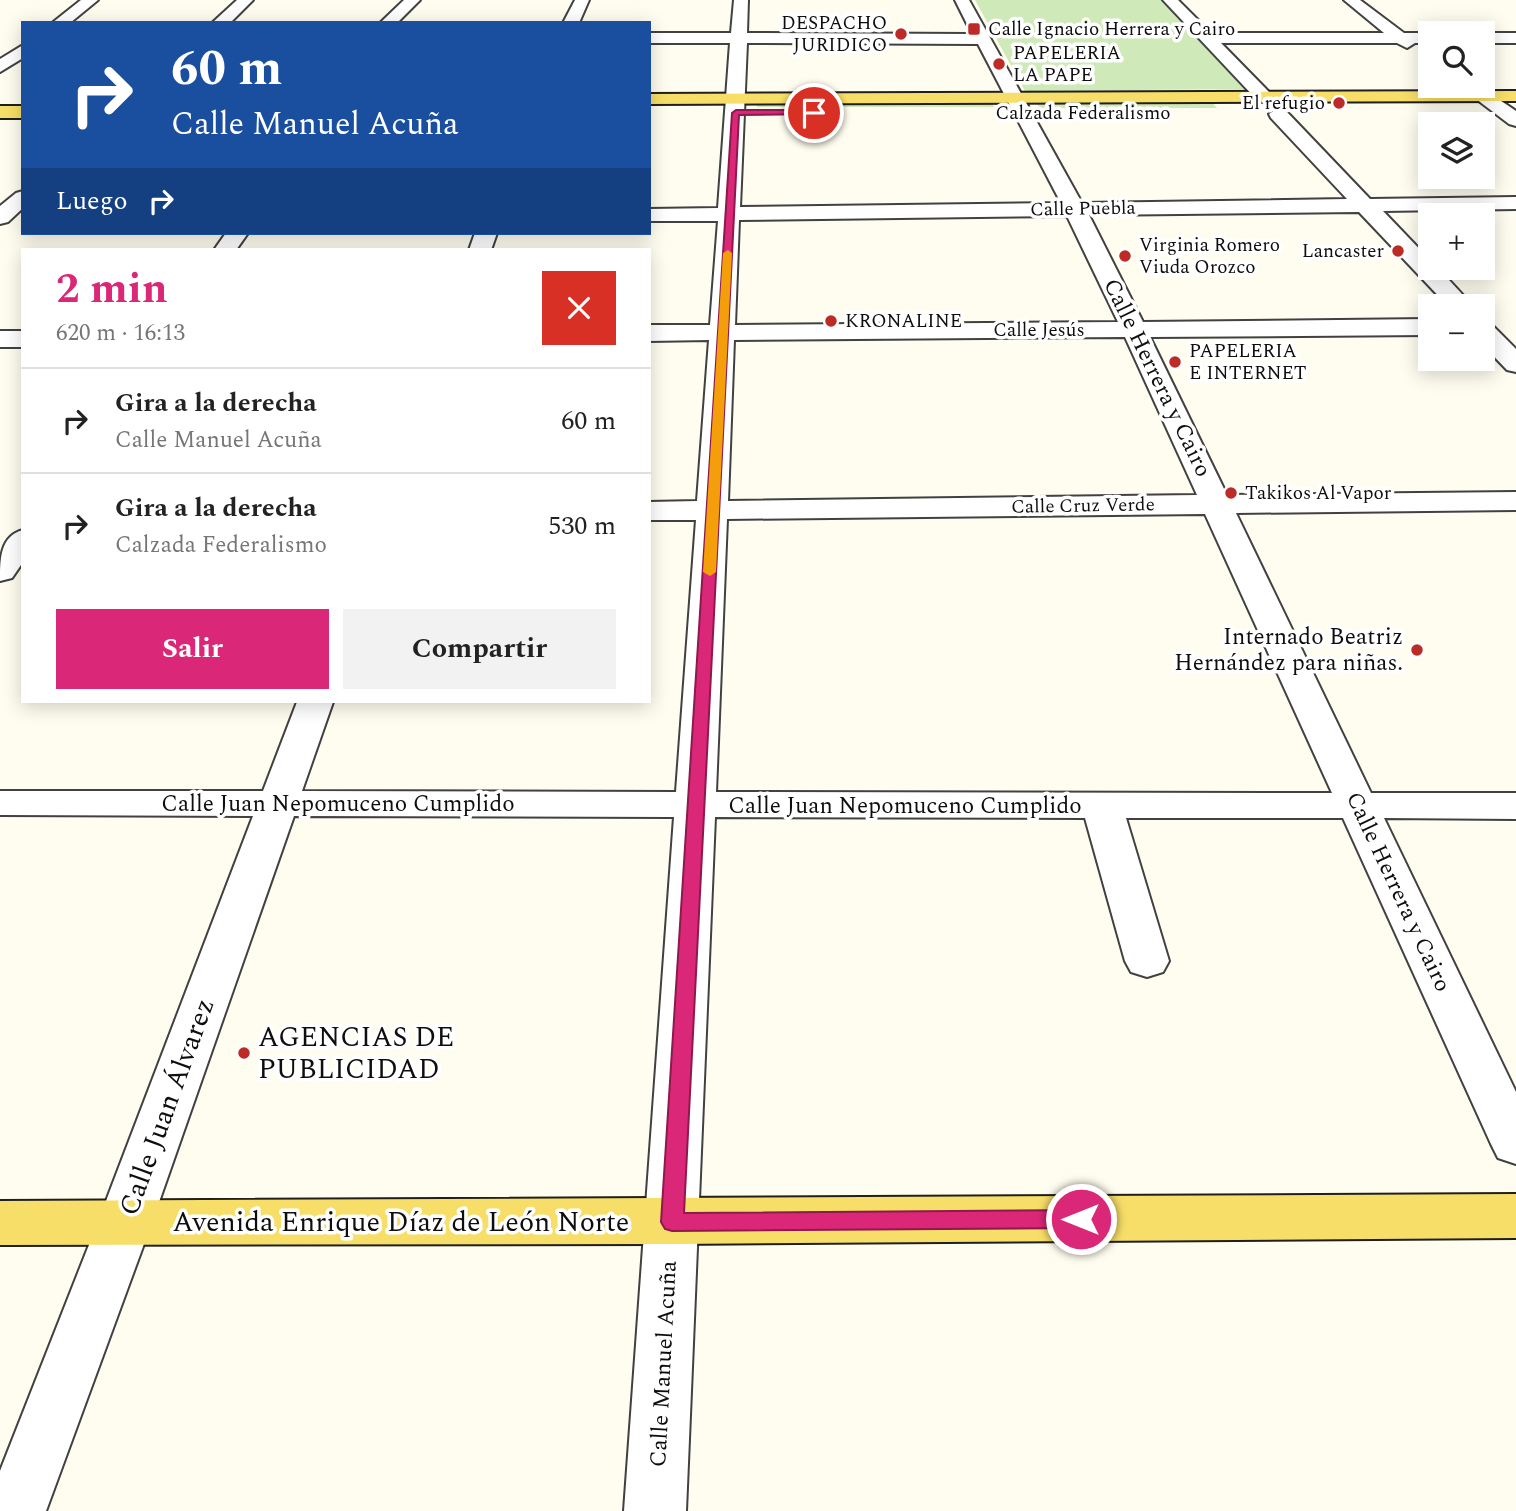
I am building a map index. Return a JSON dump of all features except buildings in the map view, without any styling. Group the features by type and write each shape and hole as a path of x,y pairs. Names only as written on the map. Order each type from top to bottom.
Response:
{"main road":[{"name":"Calzada Federalismo","path":"651,112 736,106 1020,105 1418,92"},
{"name":"Calzada Federalismo","path":"651,99 736,106"},
{"path":"0,100 21,100"},
{"name":"Calzada Federalismo","path":"1020,105 1278,114 1513,110"},
{"path":"0,112 21,112"},
{"name":"Avenida Enrique Díaz de León Norte","path":"0,1223 672,1222 1516,1216"}],"street":[{"path":"63,21 91,0"},
{"path":"222,21 246,0"},
{"path":"390,21 413,0"},
{"path":"572,21 582,0"},
{"name":"Calle Manuel Acuña","path":"655,1511 741,0"},
{"name":"Calle Herrera y Cairo","path":"962,0 1075,209 1134,329 1516,1144"},
{"path":"1170,0 1263,96"},
{"path":"1351,0 1418,51"},
{"path":"1205,37 1418,38"},
{"path":"651,38 982,39"},
{"path":"1495,38 1516,38"},
{"path":"0,67 21,51"},
{"path":"1489,98 1513,110"},
{"path":"1278,114 1450,294"},
{"path":"0,216 21,199"},
{"name":"Calle Puebla","path":"651,215 1516,204"},
{"path":"0,225 21,225"},
{"path":"1495,327 1516,326"},
{"name":"Calle Jesús","path":"651,333 1418,327"},
{"path":"0,339 21,339"},
{"path":"1495,341 1516,364"},
{"name":"Calle Cruz Verde","path":"651,511 1516,501"},
{"path":"0,521 21,520"},
{"path":"0,571 21,542"},
{"name":"Calle Juan Álvarez","path":"15,1511 125,1222 315,703"},
{"name":"Calle Juan Nepomuceno Cumplido","path":"0,803 1516,806"},
{"path":"1102,806 1147,961"}],"green space":[{"path":"975,0 1161,0 1245,89 1025,91"},
{"path":"1209,99 1217,108 1039,108 1036,100"},
{"path":"756,100 991,100 994,107 757,107"}],"slow traffic":[{"path":"710,572 728,253"}],"place":[{"name":"Calle Ignacio Herrera y Cairo","path":"974,29"},
{"name":"DESPACHO JURIDICO","path":"901,34"},
{"name":"PAPELERIA LA PAPE","path":"999,64"},
{"name":"El refugio","path":"1339,103"},
{"name":"Lancaster","path":"1398,251"},
{"name":"Virginia Romero Viuda Orozco","path":"1125,256"},
{"name":"KRONALINE","path":"831,321"},
{"name":"PAPELERIA E INTERNET","path":"1175,362"},
{"name":"Takikos Al Vapor","path":"1231,493"},
{"name":"Internado Beatriz Hernández para niñas.","path":"1417,650"},
{"name":"AGENCIAS DE PUBLICIDAD","path":"244,1053"}],"route":[{"path":"814,113 736,113 672,1222 1081,1219"}]}
